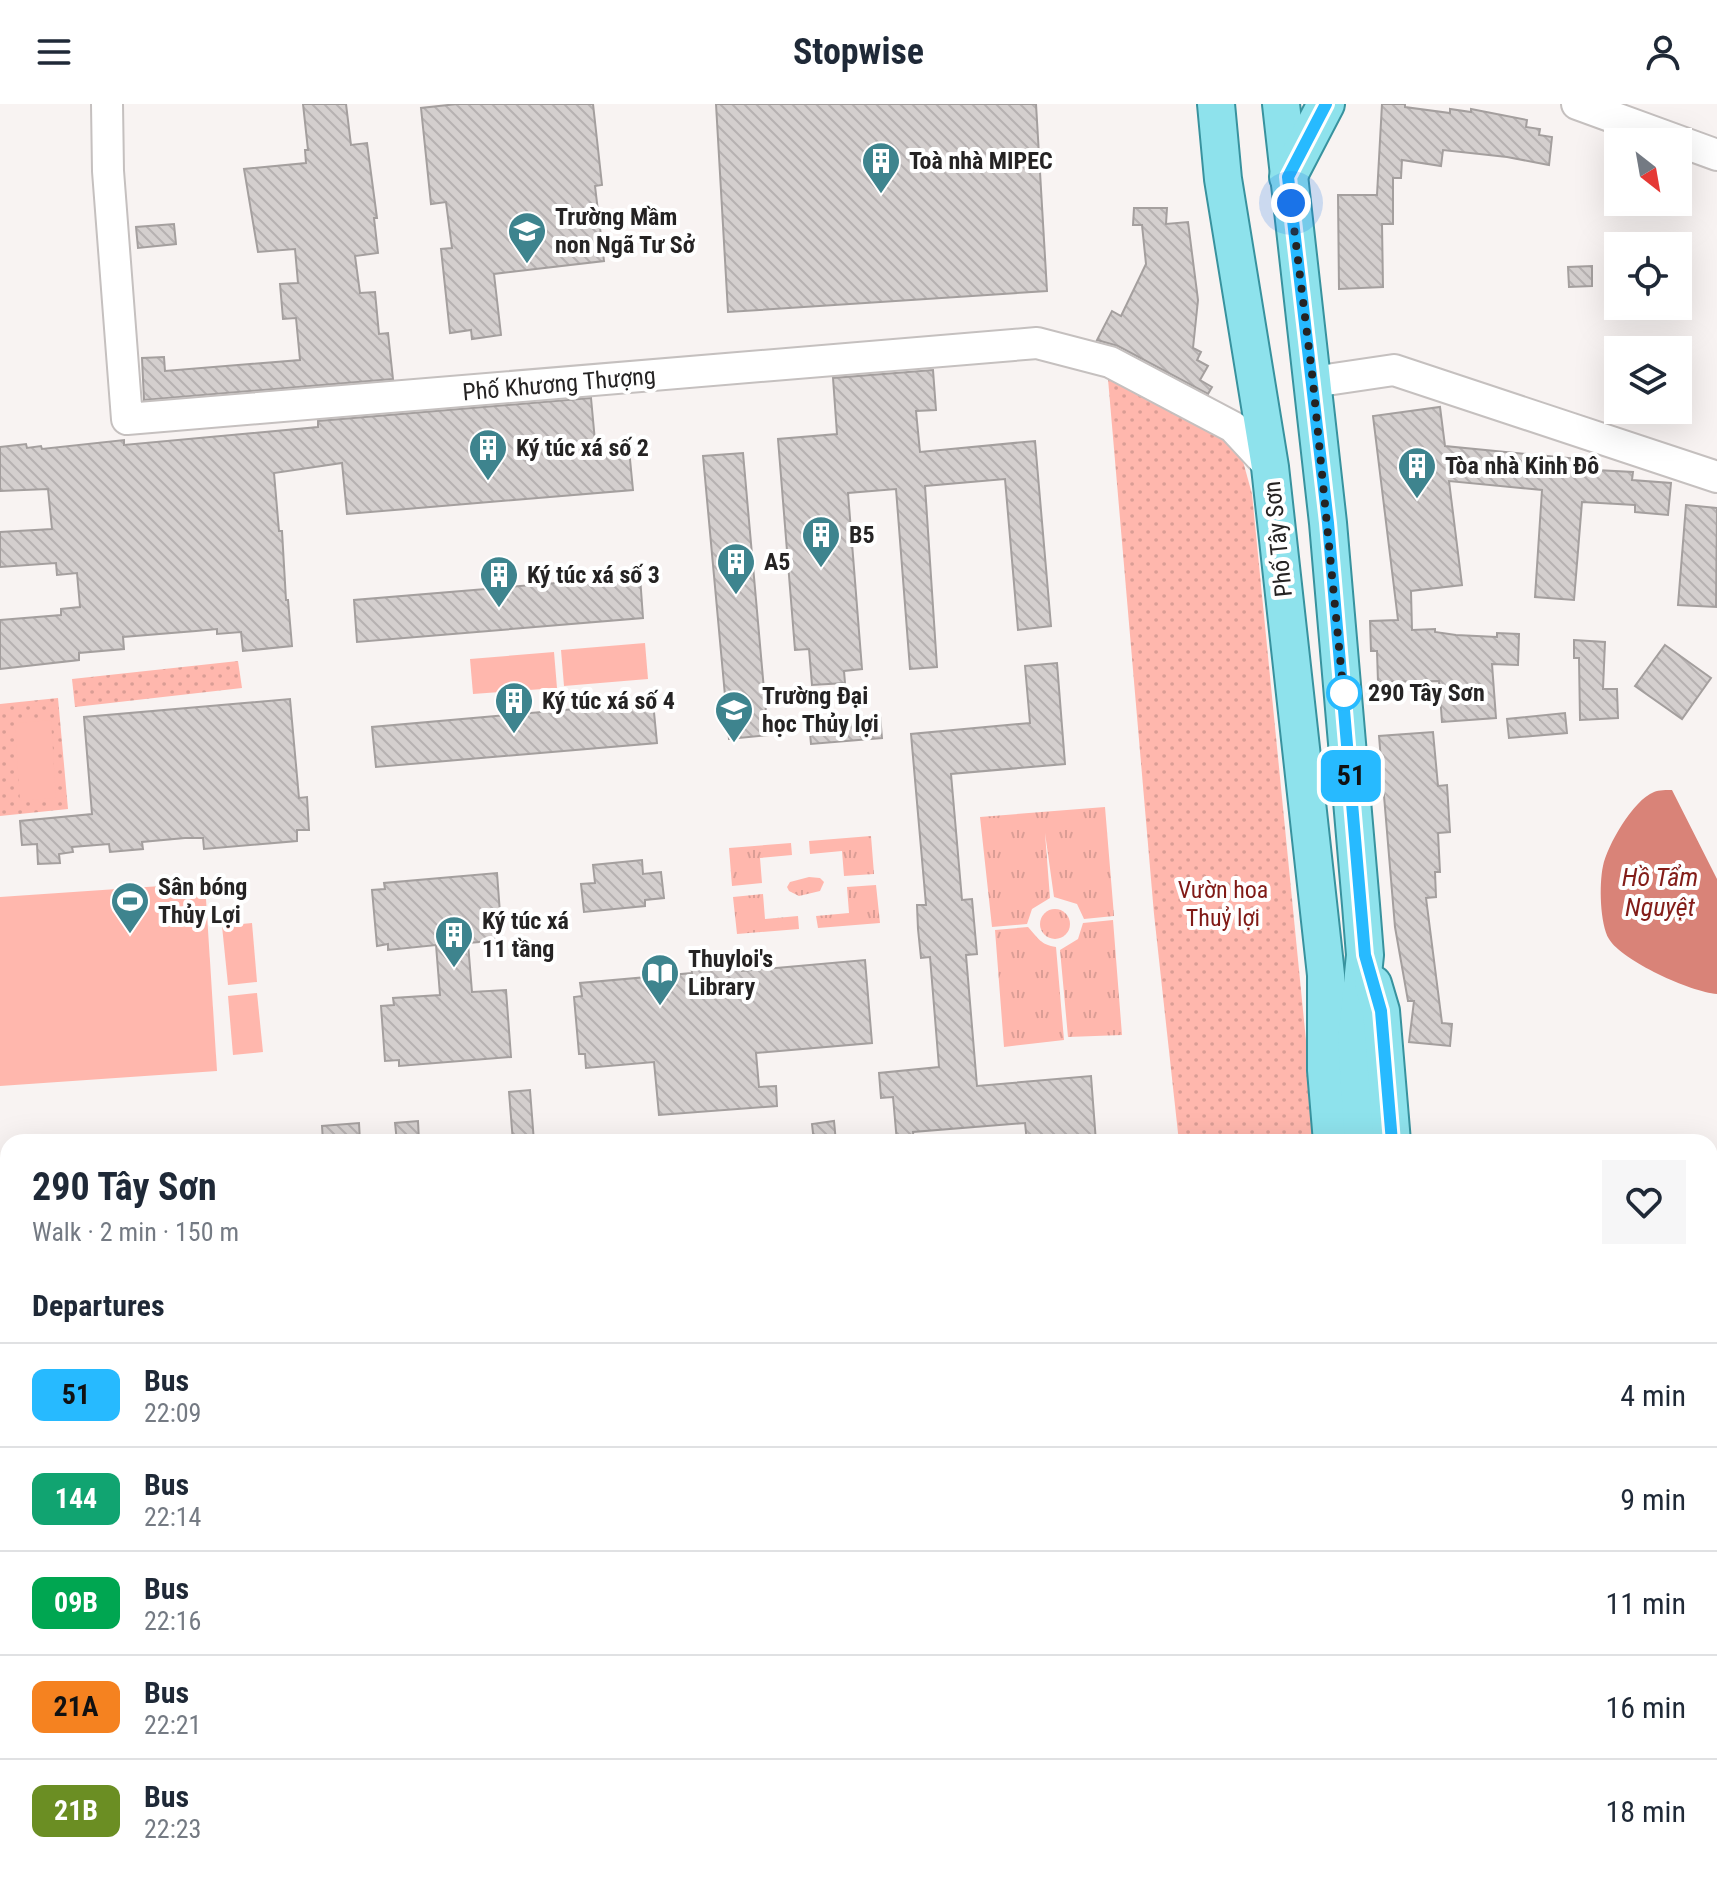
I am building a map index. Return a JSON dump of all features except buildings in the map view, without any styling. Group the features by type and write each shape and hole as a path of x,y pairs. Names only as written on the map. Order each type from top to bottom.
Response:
{"main road":[{"name":"Phố Tây Sơn","path":"1216,104 1223,179 1270,467 1326,975 1326,1070 1331,1134"},
{"name":"Phố Tây Sơn","path":"1281,104 1313,382 1347,726 1365,955 1356,1041"},
{"path":"1288,177 1326,104"},
{"name":"Phố Tây Sơn","path":"1365,955 1381,1011 1391,1134"},
{"name":"Phố Tây Sơn","path":"1326,975 1356,1041"},
{"path":"1356,1041 1362,1134"}],"street":[{"name":"Phố Khương Thượng","path":"107,104 108,171 127,419 1037,343 1110,362 1233,427 1270,467"},
{"path":"1577,104 1717,155"},
{"path":"1313,382 1394,370 1717,477"}],"green space":[{"name":"Vườn hoa Thuỷ lợi","path":"1124,365 1238,443 1252,494 1315,1134 1178,1134 1154,914 1108,379"},
{"path":"645,643 648,679 564,686 561,650"},
{"path":"554,652 557,688 473,694 470,659"},
{"path":"238,661 242,688 75,707 72,679"},
{"path":"58,698 68,809 0,816 0,704"},
{"path":"51,720 56,798 20,801 15,723"},
{"path":"1105,807 1114,916 1084,919 1077,904 1054,897 1045,833 1050,898 1032,909 1027,924 992,927 980,817"},
{"path":"871,836 874,874 844,876 842,851 810,854 809,841"},
{"path":"791,843 792,855 760,858 762,883 732,886 729,848"},
{"path":"809,877 820,878 824,882 820,891 799,896 789,891 787,887 790,882"},
{"path":"205,883 217,1071 0,1086 0,897"},
{"path":"876,885 880,923 818,928 816,916 849,913 847,887"},
{"path":"763,894 765,919 798,916 799,929 737,934 733,897"},
{"path":"1055,909 1066,913 1070,924 1066,935 1055,939 1044,935 1040,924 1044,913"},
{"path":"1113,920 1122,1035 1068,1037 1060,950 1078,939 1083,923"},
{"path":"252,923 257,982 228,985 222,926"},
{"path":"1028,927 1043,943 1056,947 1064,1040 1004,1047 995,930"},
{"path":"257,993 263,1052 233,1055 228,996"}],"water":[{"name":"Hồ Tẩm Nguyệt","path":"1672,790 1717,879 1717,994 1691,988 1642,966 1616,948 1604,924 1602,874 1605,857 1615,836 1646,797 1656,791"}],"bus line":[{"name":"51","path":"1326,104 1288,177 1328,523 1365,955 1381,1011 1391,1134"}],"place":[{"name":"Toà nhà MIPEC","path":"881,195"},
{"name":"Trường Mầm non Ngã Tư Sở","path":"527,265"},
{"name":"Ký túc xá số 2","path":"488,482"},
{"name":"Tòa nhà Kinh Đô","path":"1417,500"},
{"name":"B5","path":"821,569"},
{"name":"A5","path":"736,596"},
{"name":"Ký túc xá số 3","path":"499,609"},
{"name":"290 Tây Sơn","path":"1344,693"},
{"name":"Ký túc xá số 4","path":"514,735"},
{"name":"Trường Đại học Thủy lợi","path":"734,744"},
{"name":"Sân bóng Thủy Lợi","path":"130,935"},
{"name":"Ký túc xá 11 tầng","path":"454,969"},
{"name":"Thuyloi's Library","path":"660,1007"}],"route":[{"path":"1291,203 1313,382 1344,698 1344,693"}]}
